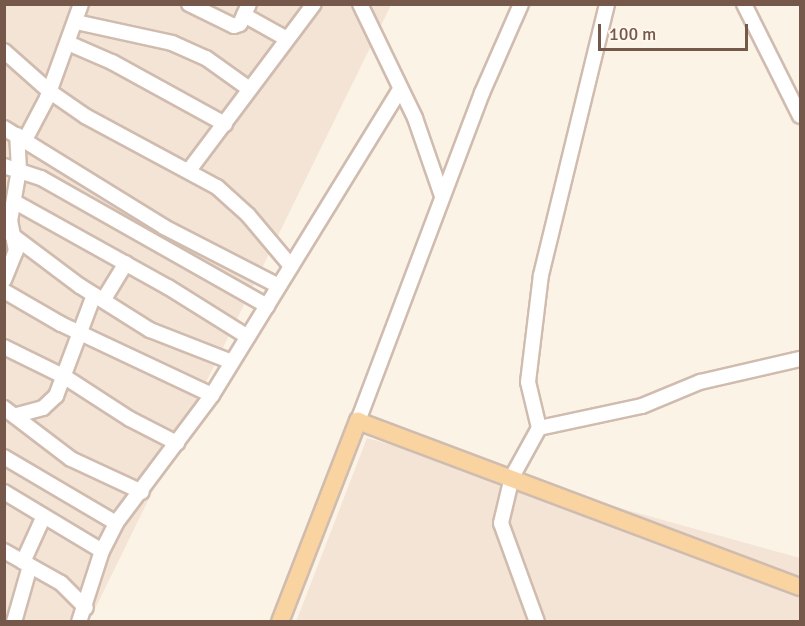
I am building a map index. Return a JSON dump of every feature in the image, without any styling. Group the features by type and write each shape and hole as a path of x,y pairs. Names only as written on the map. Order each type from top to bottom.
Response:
{"main road":[{"path":"279,621 357,421 801,586"}],"street":[{"path":"4,280 16,251 8,231 20,170 22,136 49,91 81,4"},
{"path":"189,4 231,26 238,26 246,10 287,39"},
{"path":"190,169 225,124 248,88 314,4"},
{"path":"360,4 432,158 442,196"},
{"path":"357,421 442,196 521,4"},
{"path":"537,621 501,523 512,477 539,428 528,382 541,275 607,4"},
{"path":"744,4 801,116"},
{"path":"76,22 172,44 206,58 248,88"},
{"path":"68,43 119,65 225,124"},
{"path":"4,51 49,91 115,134 190,169 241,208 291,266"},
{"path":"80,621 86,608 102,551 116,523 142,492 212,395 400,89"},
{"path":"4,128 22,136 164,227 279,286"},
{"path":"4,166 20,170 105,213 267,306"},
{"path":"15,202 126,263 248,337"},
{"path":"8,231 99,297 159,335 171,335 232,362"},
{"path":"11,412 51,403 65,377 78,332 99,297 126,263"},
{"path":"4,291 78,332 212,395"},
{"path":"4,347 65,377 130,419 177,443"},
{"path":"539,428 642,406 700,382 801,359"},
{"path":"11,412 71,459 142,492"},
{"path":"4,458 116,523"},
{"path":"4,492 102,551"},
{"path":"14,621 27,564 44,518"},
{"path":"4,551 61,583 86,608"}],"shaded area":[{"path":"4,5 391,5 89,621 5,621"},
{"path":"367,438 800,558 800,621 296,622"}]}
